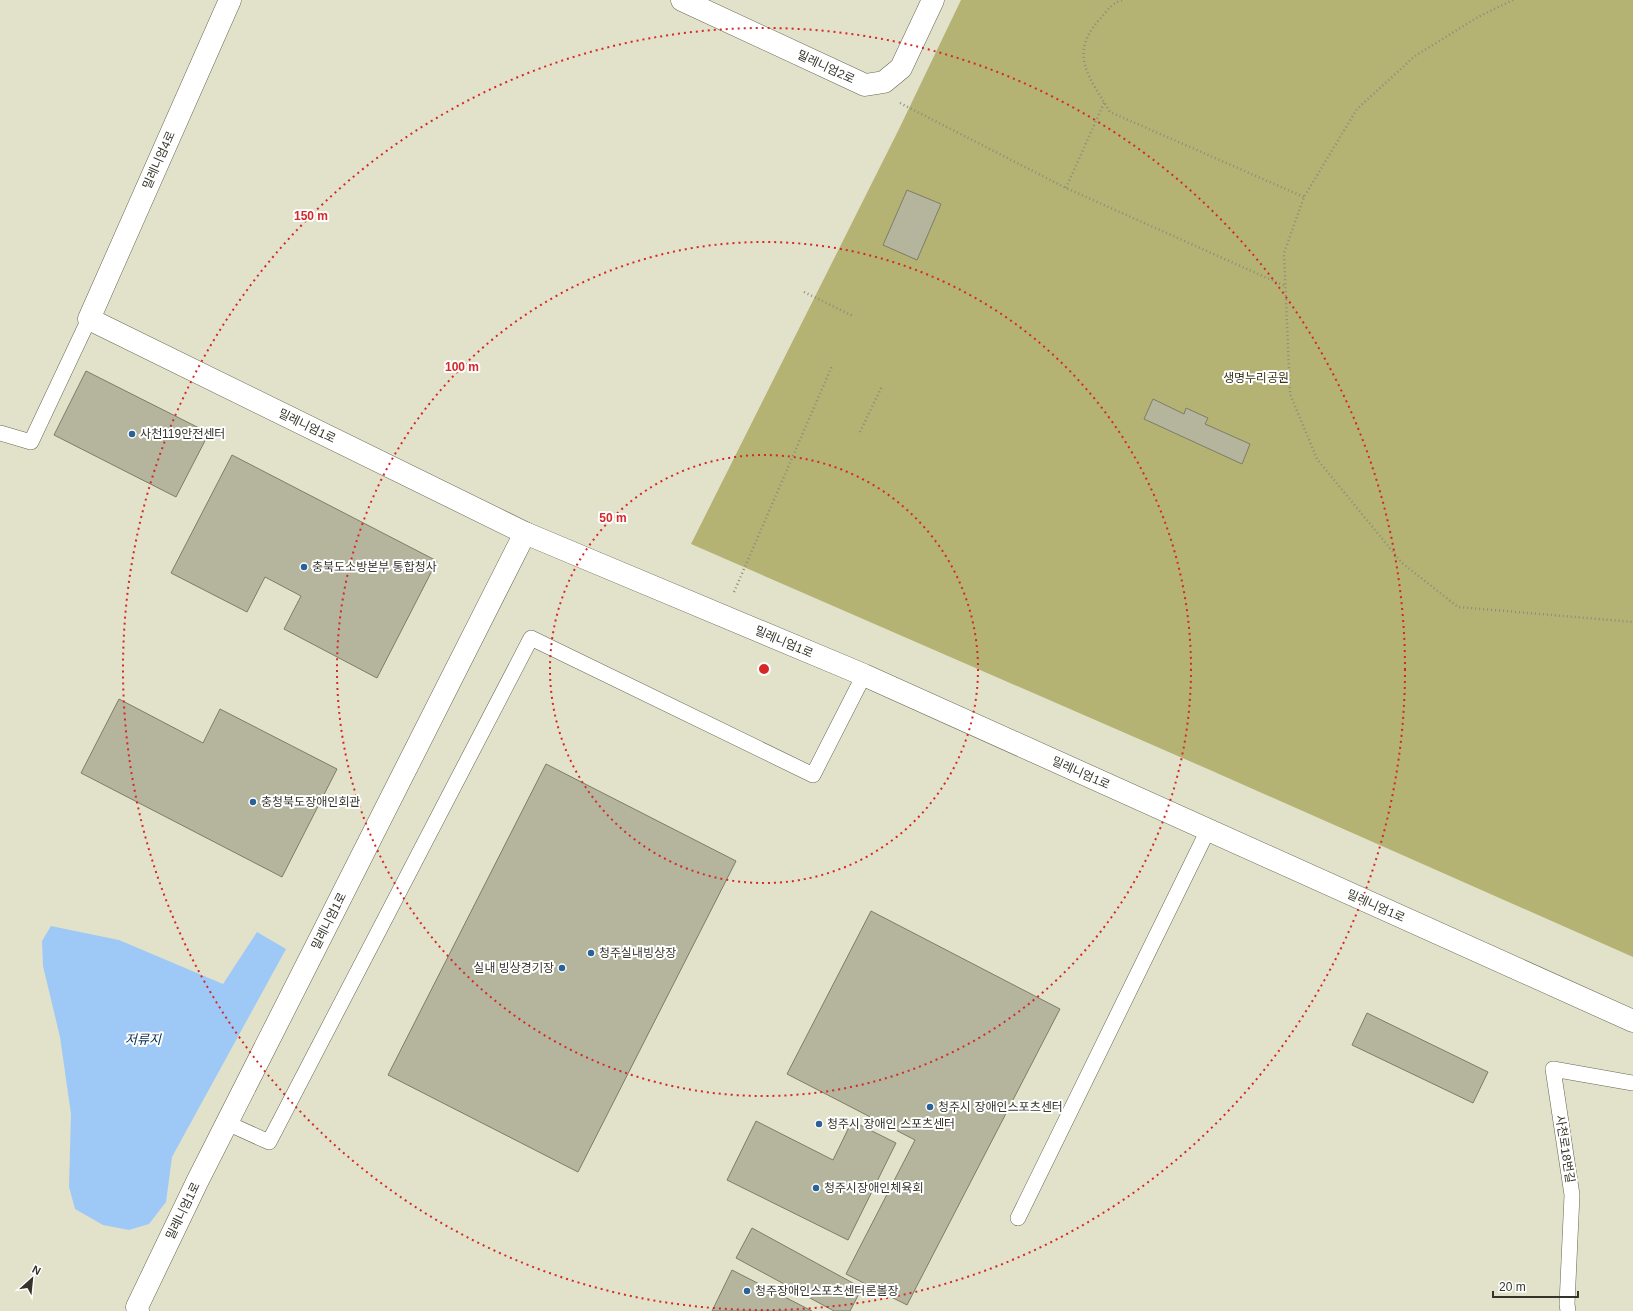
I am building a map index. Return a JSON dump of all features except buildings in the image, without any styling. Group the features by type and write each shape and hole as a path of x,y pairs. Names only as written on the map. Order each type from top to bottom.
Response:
{"street":[{"name":"밀레니엄4로","path":"89,319 230,0"},
{"name":"밀레니엄2로","path":"682,0 865,85 884,82 901,68 933,0"},
{"name":"밀레니엄1로","path":"89,319 525,533 864,675 1633,1021"},
{"name":"밀레니엄1로","path":"138,1311 137,1307 197,1182 228,1124 525,533"}],"lane":[{"path":"0,433 31,442 89,319"},
{"path":"228,1124 269,1142 531,638 813,775 864,675"},
{"path":"1018,1218 1208,830"},
{"name":"사천로18번길","path":"1568,1311 1567,1304 1572,1196 1553,1069 1633,1083"}],"path":[{"path":"1122,0 1113,4 1092,29 1084,46 1083,63 1093,84 1110,112 1304,197"},
{"path":"1513,0 1478,17 1415,56 1357,109 1304,197 1284,253 1290,394 1317,459 1402,563 1458,607 1633,622"},
{"path":"865,85 1066,188 1285,286"},
{"path":"1066,188 1104,103"},
{"path":"804,292 854,316"},
{"path":"724,616 832,366"},
{"path":"860,432 882,386"}],"green space":[{"name":"생명누리공원","path":"961,0 1633,0 1633,957 1210,770 691,544 899,129"}],"water":[{"name":"저류지","path":"51,926 119,940 223,984 257,932 286,949 172,1157 166,1202 149,1224 129,1230 103,1225 75,1209 69,1187 71,1114 60,1037 43,966 42,941"}],"place":[{"name":"사천119안전센터","path":"132,434"},
{"name":"충북도소방본부 통합청사","path":"304,567"},
{"name":"충청북도장애인회관","path":"253,802"},
{"name":"청주실내빙상장","path":"591,953"},
{"name":"실내 빙상경기장","path":"562,968"},
{"name":"청주시 장애인스포츠센터","path":"930,1107"},
{"name":"청주시 장애인 스포츠센터","path":"819,1124"},
{"name":"청주시장애인체육회","path":"816,1188"},
{"name":"청주장애인스포츠센터론볼장","path":"747,1291"}]}
